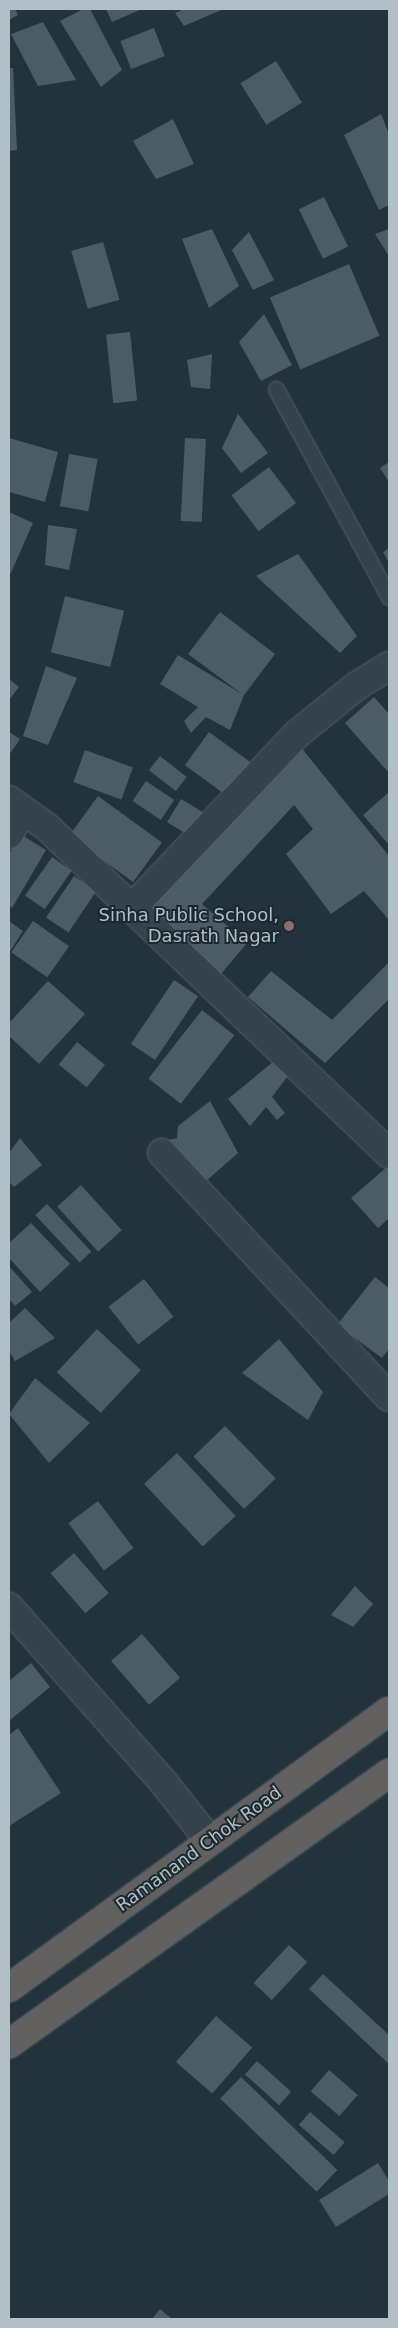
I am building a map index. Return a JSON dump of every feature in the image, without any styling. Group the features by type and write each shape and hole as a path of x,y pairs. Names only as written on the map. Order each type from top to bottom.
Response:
{"highway":[{"name":"Ramanand Chok Road","path":"9,1988 389,1711"},
{"path":"9,2044 389,1773"}],"street":[{"path":"132,908 297,734 355,687 389,666"},
{"path":"9,834 15,805 47,828 389,1154"},
{"path":"162,1153 389,1397"},
{"path":"9,1607 164,1783 210,1841"}],"lane":[{"path":"276,389 389,597"}],"building":[{"path":"9,9 15,9 18,15 9,20"},
{"path":"83,9 90,9 122,70 101,87 60,21"},
{"path":"106,9 142,9 112,22"},
{"path":"184,9 221,10 184,26 175,13"},
{"path":"43,22 76,80 38,86 11,34"},
{"path":"154,28 165,56 131,69 120,41"},
{"path":"276,61 302,103 266,125 240,83"},
{"path":"9,68 13,68 17,150 9,151"},
{"path":"381,114 389,134 389,205 379,210 344,135"},
{"path":"173,119 194,164 156,179 133,141"},
{"path":"324,197 348,246 323,259 299,209"},
{"path":"212,229 239,286 209,308 182,239"},
{"path":"389,229 389,256 375,234"},
{"path":"249,232 274,280 253,290 232,250"},
{"path":"103,242 120,300 88,309 71,251"},
{"path":"349,264 379,336 300,369 270,298"},
{"path":"264,314 292,365 261,381 239,342"},
{"path":"130,332 137,401 113,403 106,335"},
{"path":"212,354 210,389 191,387 187,360"},
{"path":"238,414 268,453 241,473 222,448"},
{"path":"9,438 58,452 45,502 9,492"},
{"path":"185,438 206,439 202,522 181,521"},
{"path":"69,454 98,459 88,511 60,506"},
{"path":"389,462 389,482 380,468"},
{"path":"269,467 296,503 259,531 231,495"},
{"path":"9,512 33,523 9,577"},
{"path":"48,525 77,529 69,570 45,565"},
{"path":"389,548 389,563 383,552"},
{"path":"298,554 357,636 340,653 256,576"},
{"path":"65,596 124,611 110,667 51,652"},
{"path":"220,612 275,654 244,695 230,730 206,717 191,733 184,721 198,707 160,684 178,655 242,694 188,654"},
{"path":"46,666 77,678 48,745 23,736"},
{"path":"9,679 19,687 9,700"},
{"path":"374,697 389,714 389,773 345,723"},
{"path":"9,732 20,739 9,755"},
{"path":"209,732 250,762 226,795 185,765"},
{"path":"299,745 389,856 389,920 364,891 331,914 286,854 313,829 294,805 202,904 247,943 221,974 147,904"},
{"path":"85,750 133,767 121,799 73,782"},
{"path":"160,756 187,777 176,791 149,770"},
{"path":"146,781 174,800 161,820 133,801"},
{"path":"389,792 389,845 363,815"},
{"path":"98,796 162,842 133,882 69,836"},
{"path":"181,799 203,812 189,836 167,822"},
{"path":"20,834 46,850 12,908 9,906 9,854"},
{"path":"52,857 72,871 45,909 25,896"},
{"path":"74,876 96,891 68,933 46,917"},
{"path":"9,921 23,931 9,953"},
{"path":"33,921 69,946 47,977 11,952"},
{"path":"389,962 389,999 325,1063 248,997 271,971 332,1020"},
{"path":"174,980 198,996 155,1060 131,1044"},
{"path":"48,981 85,1014 39,1064 9,1036 9,1023"},
{"path":"202,1010 234,1035 181,1104 148,1079"},
{"path":"77,1042 105,1065 87,1087 59,1065"},
{"path":"273,1062 290,1073 272,1097 285,1113 277,1120 266,1107 250,1126 228,1099"},
{"path":"210,1101 238,1153 205,1182 180,1152 173,1156 164,1141 177,1138 178,1126"},
{"path":"20,1138 42,1165 14,1187 9,1182 9,1153"},
{"path":"388,1166 389,1218 378,1228 351,1198"},
{"path":"81,1185 122,1230 98,1252 57,1206"},
{"path":"47,1204 91,1252 80,1262 35,1215"},
{"path":"31,1223 70,1264 40,1292 9,1258 9,1243"},
{"path":"9,1266 32,1292 15,1306 9,1299"},
{"path":"375,1277 389,1288 389,1349 382,1358 337,1325"},
{"path":"144,1279 174,1317 138,1345 109,1307"},
{"path":"25,1308 55,1338 15,1361 9,1351 9,1323"},
{"path":"97,1329 141,1370 101,1413 57,1372"},
{"path":"279,1339 323,1392 308,1420 242,1373"},
{"path":"35,1378 90,1423 49,1463 9,1414"},
{"path":"225,1426 276,1479 244,1509 193,1457"},
{"path":"177,1453 236,1516 203,1547 144,1484"},
{"path":"98,1501 134,1548 104,1570 68,1523"},
{"path":"74,1553 109,1593 85,1613 51,1573"},
{"path":"355,1586 373,1604 353,1627 331,1615"},
{"path":"142,1634 180,1678 149,1705 111,1661"},
{"path":"31,1663 50,1687 9,1721 9,1681"},
{"path":"18,1728 61,1793 9,1826 9,1735"},
{"path":"289,1945 307,1962 272,2000 254,1983"},
{"path":"323,1974 389,2035 389,2064 309,1989"},
{"path":"216,2016 252,2047 212,2094 176,2062"},
{"path":"257,2061 291,2092 279,2105 245,2074"},
{"path":"329,2070 358,2095 339,2116 311,2091"},
{"path":"241,2077 337,2170 317,2192 220,2099"},
{"path":"310,2112 345,2142 334,2155 299,2125"},
{"path":"378,2163 389,2181 389,2194 336,2227 319,2200"},
{"path":"160,2309 172,2319 152,2319"}],"place":[{"name":"Sinha Public School, Dasrath Nagar","path":"289,926"}]}
